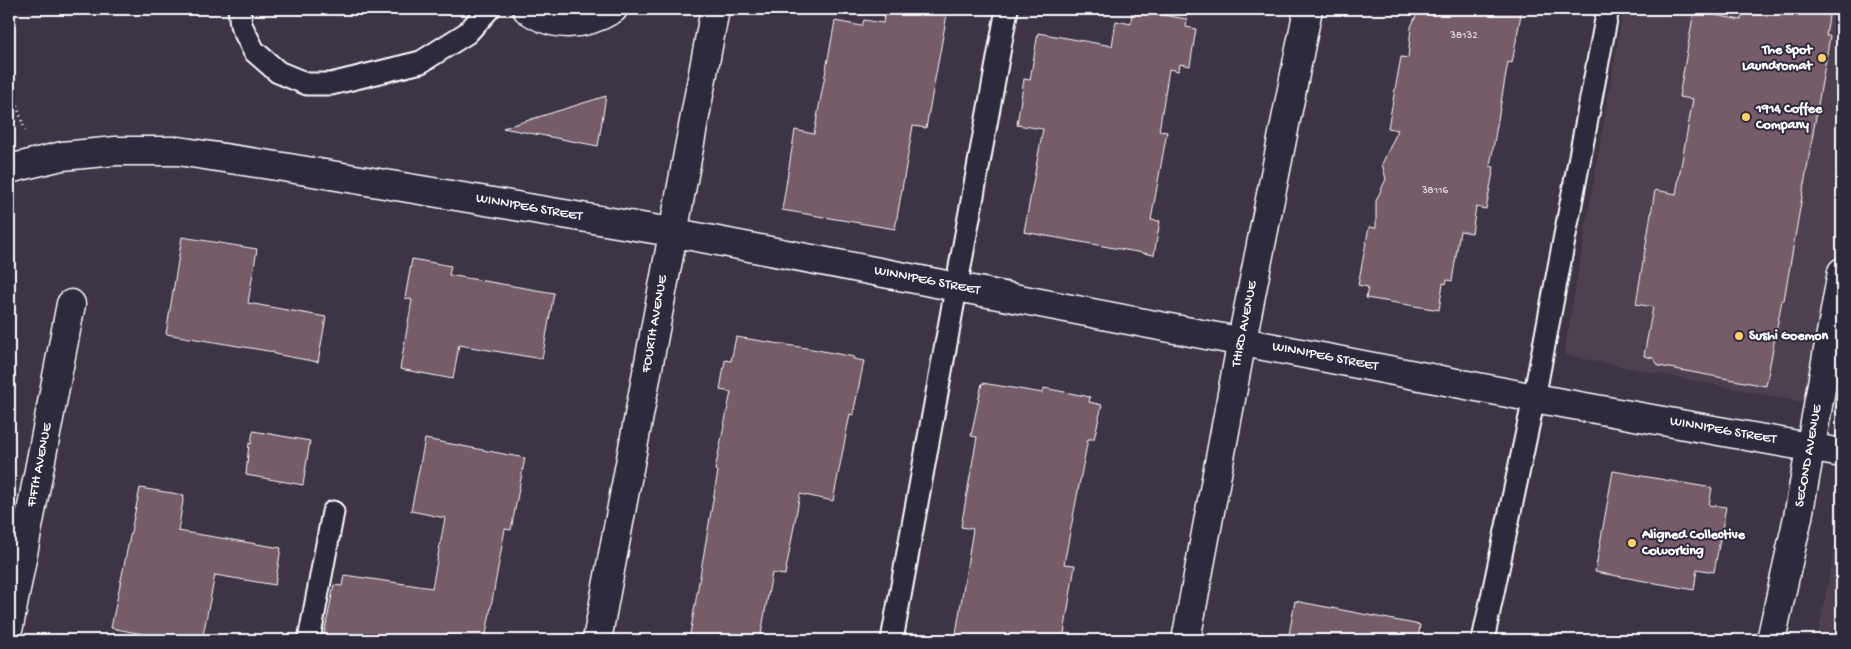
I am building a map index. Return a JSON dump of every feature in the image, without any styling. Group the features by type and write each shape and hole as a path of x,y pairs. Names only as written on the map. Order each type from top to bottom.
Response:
{"street":[{"path":"527,9 538,16 558,23 578,24 598,18 613,9"},
{"name":"FOURTH AVENUE","path":"597,640 715,9"},
{"name":"THIRD AVENUE","path":"1186,640 1242,340 1308,9"},
{"name":"WINNIPEG STREET","path":"22,166 62,156 116,151 178,151 283,167 672,232 1242,340 1534,398 1842,453"},
{"name":"SECOND AVENUE","path":"1771,640 1798,517 1842,272"},
{"name":"FIFTH AVENUE","path":"9,626 71,304"}],"lane":[{"path":"239,9 241,25 254,51 278,72 307,84 331,84 421,62 467,33 489,9"},
{"path":"892,640 1007,9"},
{"path":"1483,640 1534,398 1608,9"},
{"path":"309,640 333,512"}],"path":[{"path":"9,88 13,93 22,166"}],"shaded area":[{"path":"1623,9 1842,9 1842,410 1564,355"},
{"path":"1841,512 1842,640 1817,640"}],"building":[{"path":"885,9 948,9 926,128 913,126 895,229 782,210 795,130 814,134 835,21 862,26 864,20 883,23"},
{"path":"1419,9 1522,9 1512,63 1508,62 1490,166 1494,167 1486,209 1476,207 1472,233 1460,231 1452,281 1447,280 1446,284 1443,283 1439,310 1366,298 1368,287 1358,285 1369,227 1376,228 1376,201 1386,179 1382,164 1398,130 1388,128 1401,57 1408,58 1411,27"},
{"path":"1743,9 1830,9 1826,36 1830,36 1784,300 1782,300 1766,386 1659,366 1653,358 1644,356 1653,307 1636,304 1655,190 1676,194 1693,99 1679,97 1694,11 1741,20"},
{"path":"1132,10 1187,19 1186,27 1196,29 1190,66 1180,64 1179,71 1169,69 1159,131 1167,132 1151,220 1160,221 1154,255 1024,232 1043,129 1017,125 1024,79 1030,80 1038,33 1112,46 1116,21 1131,24"},
{"path":"606,96 598,146 503,128"},
{"path":"182,237 257,249 248,303 326,317 318,362 274,354 274,352 166,334"},
{"path":"412,259 451,266 449,275 554,293 542,359 459,345 453,379 400,369 412,300 405,298"},
{"path":"736,337 812,349 854,357 853,359 864,361 853,415 850,414 833,501 800,494 785,575 772,573 760,640 689,640 718,471 715,470 731,392 720,390 725,360 731,361"},
{"path":"982,383 1043,393 1044,388 1090,397 1089,402 1102,405 1094,439 1088,439 1064,564 1075,565 1063,640 955,640 973,529 961,527 977,437 971,436"},
{"path":"253,431 310,441 303,485 246,475 249,443 251,444"},
{"path":"425,439 525,458 511,530 505,529 485,640 323,640 334,585 342,586 344,575 432,588 445,518 411,511"},
{"path":"1613,471 1712,488 1709,505 1726,507 1714,572 1697,569 1694,590 1595,572"},
{"path":"140,488 184,495 178,531 281,548 275,585 215,575 202,640 174,640 111,628"},
{"path":"1295,601 1420,625 1418,640 1288,640"}],"place":[{"name":"The Spot Laundromat","path":"1822,58"},
{"name":"1914 Coffee Company","path":"1746,117"},
{"name":"Sushi Goemon","path":"1739,336"},
{"name":"Aligned Collective Coworking","path":"1632,543"}]}
